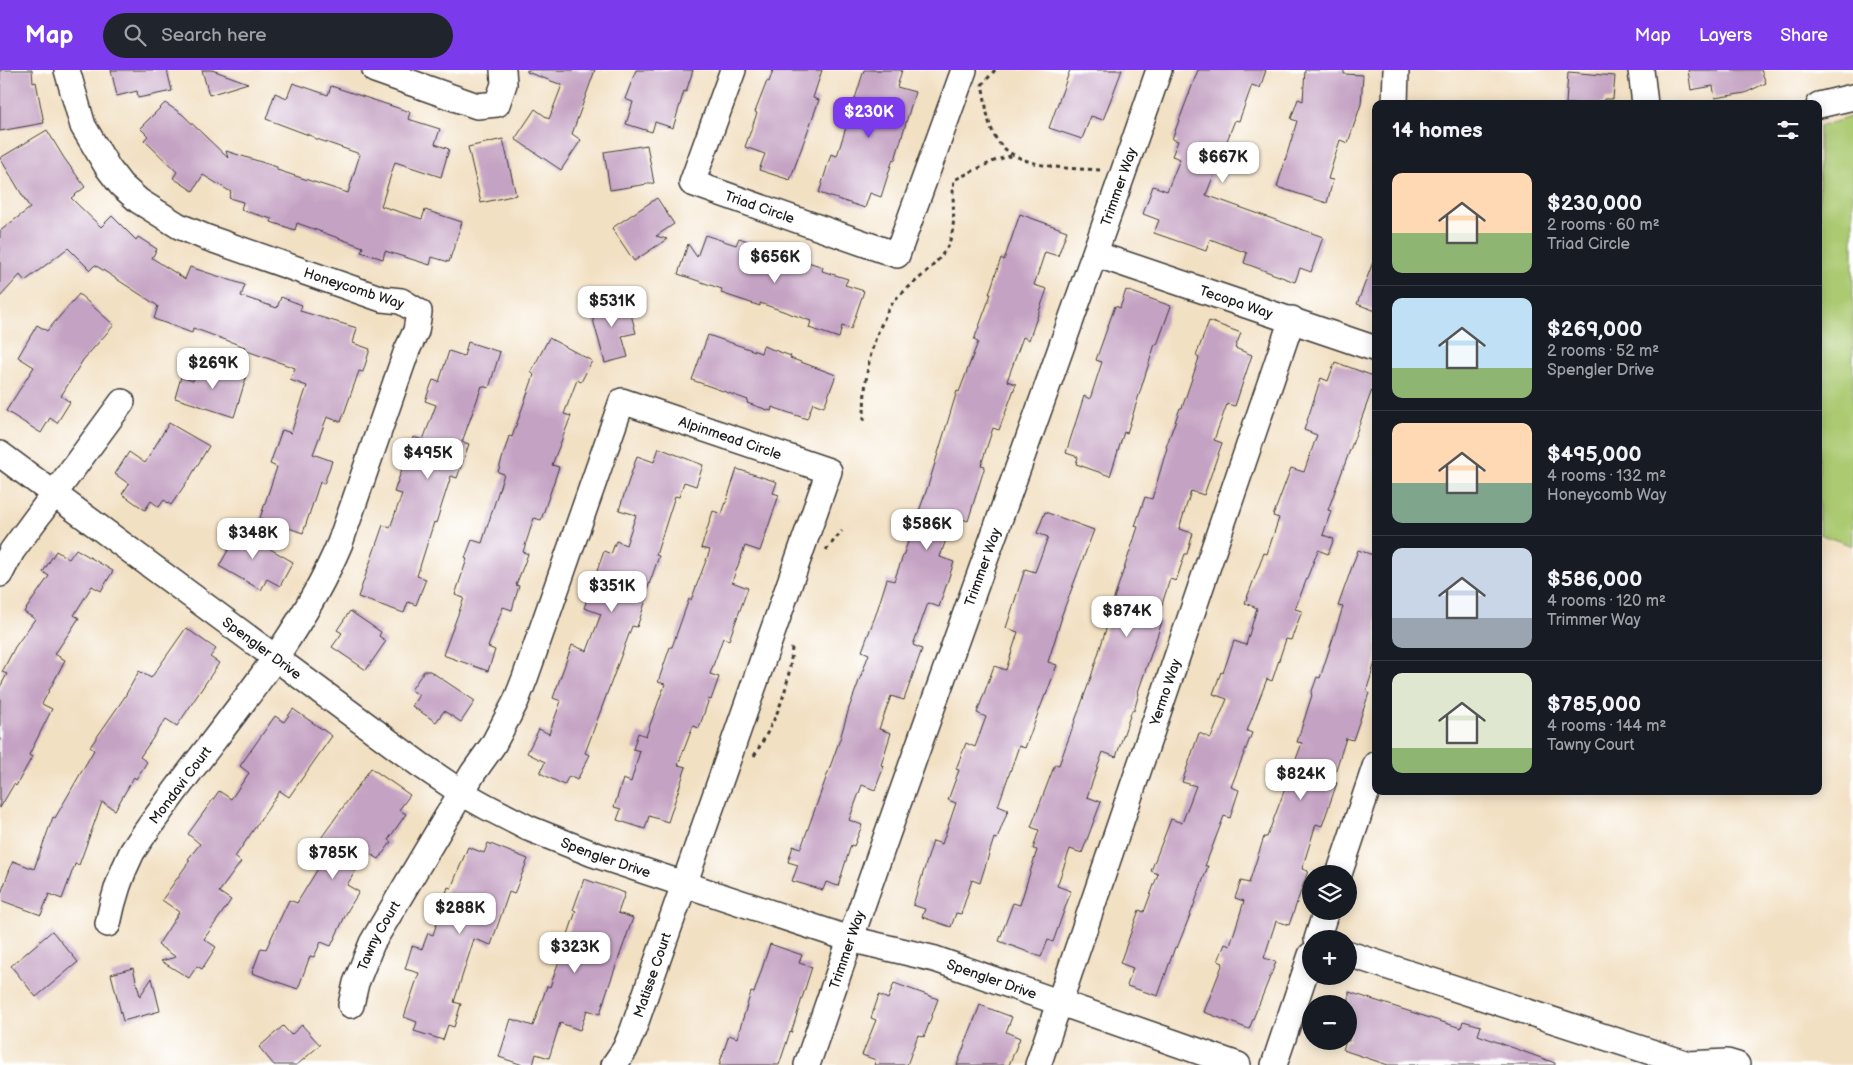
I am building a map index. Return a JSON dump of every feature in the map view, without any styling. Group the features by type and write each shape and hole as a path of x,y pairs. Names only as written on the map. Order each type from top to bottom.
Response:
{"street":[{"name":"Honeycomb Way","path":"67,70 84,126 108,168 121,185 152,210 179,226 205,237 382,299 401,301 419,312 416,331 407,350 340,543 307,610 274,658"},
{"path":"375,70 477,106 497,104 504,84 503,70"},
{"name":"Triad Circle","path":"733,70 692,183 897,255 964,70"},
{"name":"Trimmer Way","path":"807,1065 1159,70"},
{"path":"1395,100 1396,70"},
{"path":"1642,70 1645,100"},
{"path":"1822,104 1853,97"},
{"name":"Tecopa Way","path":"1095,254 1372,348"},
{"name":"Yermo Way","path":"1038,1065 1292,319"},
{"name":"Alpinmead Circle","path":"462,793 493,745 526,678 622,401 829,471 684,883"},
{"path":"0,574 12,551 122,402"},
{"name":"Spengler Drive","path":"0,454 419,764 462,793 528,828 593,854 850,939 935,959 1238,1065"},
{"name":"Mondavi Court","path":"108,924 113,896 132,852 274,658"},
{"path":"1342,865 1372,776"},
{"name":"Tawny Court","path":"351,1005 356,983 372,943 462,793"},
{"name":"Matisse Court","path":"614,1065 625,1049 633,1030 684,883"},
{"path":"1357,957 1688,1064 1727,1062 1737,1065"},
{"path":"1274,1065 1302,982"}],"path":[{"path":"995,70 982,85 991,130 998,142 1014,155 1049,167 1107,171"},
{"path":"864,421 864,393 874,339 892,303 938,260 947,248 951,239 954,180 996,160 1014,155"}],"green space":[{"path":"1853,116 1853,546 1822,535 1822,126"}],"building":[{"path":"0,70 32,70 33,83 36,82 44,123 0,131"},
{"path":"111,70 167,70 172,91 138,98 137,91 117,96"},
{"path":"202,70 212,70 248,83 209,95"},
{"path":"527,70 595,70 572,134 581,140 561,170 515,139 535,109 549,119 562,85 527,72"},
{"path":"636,70 693,70 686,92 684,91 673,128 655,122 652,132 626,124 633,102 625,99"},
{"path":"773,70 822,70 813,98 819,100 790,180 759,170 765,154 745,147 757,113 755,112"},
{"path":"864,70 902,70 897,87 915,92 895,160 893,159 881,197 870,193 865,208 819,193 831,154 837,156"},
{"path":"1070,70 1122,70 1103,120 1091,116 1082,139 1049,128"},
{"path":"1198,70 1266,70 1260,88 1252,85 1239,121 1235,120 1206,195 1323,237 1311,272 1300,268 1295,282 1244,263 1247,253 1210,239 1206,251 1154,233 1159,220 1143,214 1153,186 1167,191 1180,159 1172,156 1178,141 1172,139"},
{"path":"1305,70 1344,70 1344,74 1363,75 1361,104 1348,143 1340,140 1328,179 1333,180 1327,203 1277,187 1297,121 1291,119 1298,99 1303,101"},
{"path":"1688,70 1761,70 1766,83 1745,93 1715,98 1713,86 1691,90"},
{"path":"1568,72 1615,76 1613,99 1566,100"},
{"path":"293,83 328,95 331,86 410,112 408,119 440,129 435,144 449,149 441,177 395,162 381,206 422,219 425,210 462,222 449,262 432,257 430,265 385,251 383,259 361,252 363,247 297,223 295,230 271,222 272,219 241,210 243,202 229,198 231,192 203,175 193,191 173,178 177,172 144,140 148,136 140,128 165,103 182,114 228,158 226,151 348,193 360,154 266,119 275,93 287,98"},
{"path":"47,130 85,187 71,198 101,227 112,216 136,240 138,237 157,249 152,258 185,279 190,267 245,285 241,296 277,308 281,297 302,305 300,311 357,328 353,343 370,349 363,372 359,371 341,422 327,417 313,454 332,461 324,484 320,482 303,533 260,518 277,467 270,464 282,430 291,433 307,386 290,380 295,368 244,350 245,347 193,328 192,333 154,319 158,306 95,265 90,270 68,248 25,281 20,275 0,297 0,231 30,208 0,158"},
{"path":"503,139 516,195 481,203 468,147"},
{"path":"647,145 654,183 610,190 604,152"},
{"path":"657,198 674,224 656,236 667,239 634,261 612,228"},
{"path":"1020,214 1067,231 1058,256 1045,252 1034,285 1047,289 1029,340 1023,337 1007,381 1016,384 999,430 993,428 981,465 985,466 968,521 954,516 940,557 954,562 939,607 928,603 913,645 922,649 904,700 891,696 879,729 891,733 881,765 884,766 875,790 862,785 849,820 862,825 854,846 851,845 838,886 826,882 823,890 792,881 798,865 788,862 793,846 801,848 869,654 862,651 887,579 894,581 928,486 957,391 959,392 978,342 974,340 991,294 989,294 1001,258 1004,260"},
{"path":"705,235 736,245 739,238 762,246 759,256 799,269 802,260 823,267 822,271 848,279 845,285 864,291 851,329 842,326 839,338 809,328 811,321 760,303 760,306 721,293 722,289 678,274 688,244 697,257"},
{"path":"1372,265 1372,310 1357,304"},
{"path":"1126,290 1171,306 1157,345 1155,344 1127,433 1124,432 1110,476 1076,464 1078,457 1066,453 1084,396 1090,399 1102,362 1096,360 1115,306 1120,308"},
{"path":"79,294 114,325 83,360 61,396 70,402 57,423 50,418 41,433 6,411 34,367 18,357 37,325 47,331"},
{"path":"616,297 618,306 628,303 636,333 622,336 628,357 605,363 589,305"},
{"path":"1209,321 1241,333 1235,348 1252,355 1235,406 1227,404 1214,440 1222,443 1204,495 1191,491 1179,529 1193,533 1187,554 1185,554 1176,581 1170,579 1157,620 1162,622 1138,692 1134,711 1132,710 1116,757 1103,752 1087,797 1101,802 1082,853 1070,849 1057,886 1071,891 1053,942 1048,940 1041,957 999,941 1013,903 1020,905 1037,850 1033,849 1039,830 1031,827 1055,764 1059,765 1091,677 1107,626 1105,625 1138,527 1135,526 1145,497 1152,499 1166,447 1180,408 1182,408 1199,358 1196,356"},
{"path":"708,335 761,353 763,346 836,375 824,407 813,403 807,419 772,407 771,411 747,403 748,400 692,380"},
{"path":"549,338 592,361 581,382 577,380 564,414 571,416 552,465 559,467 541,520 534,518 523,552 528,554 516,585 519,586 512,610 503,607 488,647 495,650 488,671 443,655 464,598 455,595 467,559 465,558 472,540 482,543 504,474 498,472 509,436 512,437 534,375 531,372"},
{"path":"468,342 500,352 489,388 482,386 462,442 469,444 457,478 451,476 436,523 434,522 417,576 426,579 416,605 408,602 404,613 358,597 383,525 390,528 402,494 394,492 413,437 423,440 436,405 425,401 433,380 439,382 449,351 464,356"},
{"path":"1335,362 1372,376 1372,390 1328,510 1331,511 1323,535 1334,539 1328,554 1318,550 1295,609 1302,611 1291,640 1286,639 1272,681 1267,679 1247,731 1252,733 1231,787 1239,790 1230,818 1224,816 1205,866 1208,866 1194,905 1177,948 1175,947 1158,996 1127,986 1133,968 1120,963 1139,910 1144,912 1158,874 1151,871 1171,819 1182,823 1196,786 1182,782 1199,733 1211,738 1227,699 1213,694 1221,672 1223,673 1234,641 1246,645 1257,608 1245,603 1264,553 1267,554 1279,518 1273,516 1291,468 1304,472 1317,435 1304,430 1321,378 1328,381"},
{"path":"199,363 246,378 234,417 175,398 181,377 193,381"},
{"path":"169,423 209,446 171,505 164,500 159,507 151,501 145,510 122,494 129,484 115,474 129,452 145,463"},
{"path":"659,448 703,465 696,486 684,482 679,497 675,496 656,555 659,556 644,599 646,600 637,627 632,626 585,753 590,755 577,780 569,776 564,785 540,773 545,762 527,753 539,729 549,734 561,701 553,698 572,645 587,651 601,614 584,608 604,551 611,554 616,541 626,545 636,515 619,510 637,456 654,462"},
{"path":"737,469 777,482 773,493 779,495 760,551 745,546 732,582 748,588 729,640 723,638 710,674 719,677 711,700 709,699 699,728 693,726 678,765 686,767 668,822 649,816 645,829 617,820 621,809 614,807 623,779 631,782 640,751 633,749 638,733 646,736 665,684 658,682 670,647 672,647 689,599 691,600 710,550 701,548 713,511 722,514"},
{"path":"1045,512 1094,530 1061,617 1048,662 1057,665 1025,748 1019,746 998,806 1008,810 997,839 994,838 980,883 972,880 961,914 956,913 951,927 922,917 925,909 913,905 933,841 942,844 956,803 948,800 959,770 956,769 966,743 975,747 986,717 977,713 994,666 1006,670 1018,632 1006,628 1025,569 1035,572 1048,537 1037,533"},
{"path":"230,526 293,562 280,586 267,579 261,590 219,566 231,545 222,540"},
{"path":"76,549 113,571 101,591 92,586 74,615 79,618 55,654 65,660 42,704 52,709 29,755 32,757 16,786 14,784 0,808 0,687 7,674 2,672 15,647 35,619 24,612 49,576 43,572 56,551 69,559"},
{"path":"1358,550 1372,555 1372,672 1366,692 1369,693 1353,740 1346,738 1332,782 1337,783 1322,826 1316,824 1302,865 1302,888 1289,925 1276,921 1264,958 1276,962 1249,1029 1204,1012 1223,963 1218,961 1225,944 1230,946 1244,901 1235,898 1241,881 1249,883 1264,837 1267,837 1302,743 1297,742 1311,694 1317,677 1320,678 1343,607 1338,606"},
{"path":"350,611 381,632 379,636 386,641 366,670 332,647 342,633 337,630"},
{"path":"186,628 216,649 210,657 219,663 177,726 166,719 140,757 147,762 136,779 134,777 115,810 102,802 79,865 75,864 62,899 49,894 41,915 0,900 13,861 34,869 53,817 55,818 94,750 90,747 124,698 139,671 151,678"},
{"path":"424,671 430,671 475,701 461,722 444,711 436,722 412,706 419,695 411,690"},
{"path":"293,709 332,736 289,797 280,791 235,857 241,862 219,892 231,900 204,939 216,947 202,969 197,966 189,978 161,961 176,957 158,945 179,912 162,900 190,860 188,859 200,844 188,834 219,791 231,799 249,773 240,766 275,716 284,722"},
{"path":"371,768 410,795 399,810 406,814 388,840 391,842 379,859 367,852 347,885 359,892 331,946 321,942 314,957 310,956 298,989 252,973 261,948 266,949 289,900 297,903 330,849 319,841"},
{"path":"488,843 528,859 514,894 509,892 491,945 474,939 454,1002 461,1004 454,1027 448,1025 443,1040 414,1031 417,1022 404,1017 419,973 405,969 412,946 422,949 428,933 433,935 448,887 451,888 468,847 484,853"},
{"path":"584,879 625,893 618,913 633,918 600,1014 587,1010 580,1030 560,1023 549,1058 536,1054 533,1065 523,1065 499,1057 511,1019 533,1026 547,986 550,987 576,911 573,910"},
{"path":"52,931 78,962 36,997 11,966"},
{"path":"770,944 802,955 799,963 812,967 779,1065 719,1065 729,1035 737,1038 751,992 754,993"},
{"path":"133,968 140,996 152,978 160,1011 123,1021 111,974"},
{"path":"894,983 938,999 924,1037 918,1035 907,1065 874,1065 876,1060 862,1055 876,1020 871,1018 879,995 888,999"},
{"path":"1349,992 1461,1028 1463,1021 1481,1026 1478,1035 1555,1063 1555,1065 1388,1065 1343,1050 1357,1050 1357,995 1349,995"},
{"path":"980,1005 1012,1017 1006,1032 1020,1038 1009,1065 957,1065"},
{"path":"302,1025 320,1045 297,1065 274,1065 259,1047 283,1026 291,1035"}]}
